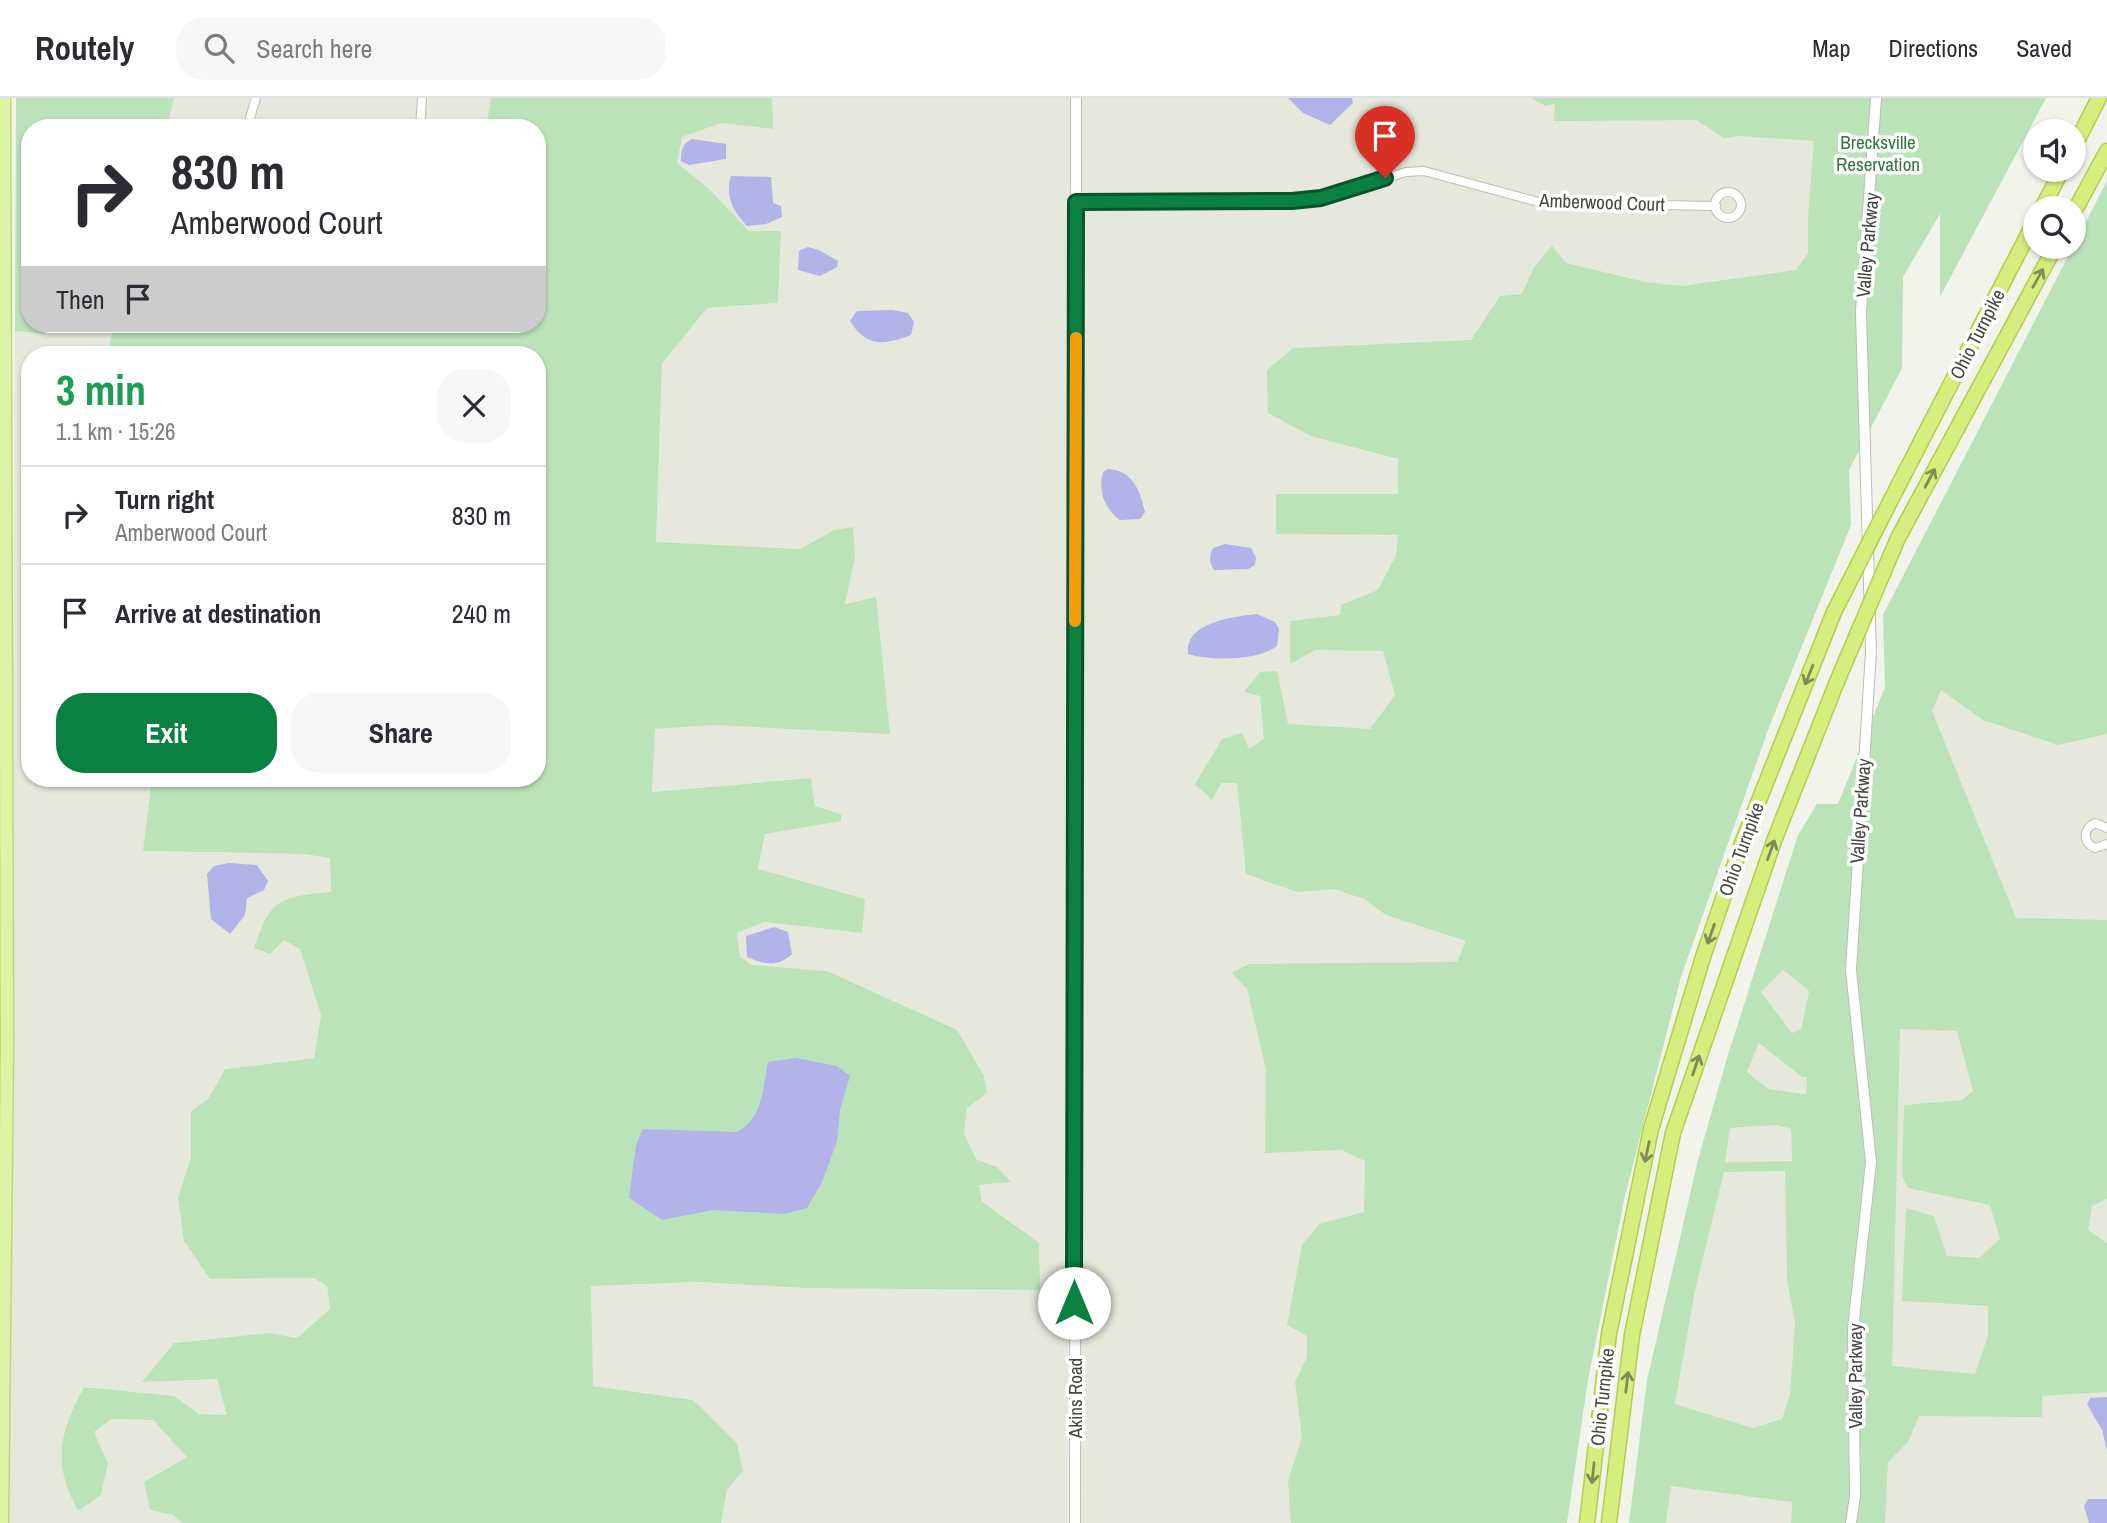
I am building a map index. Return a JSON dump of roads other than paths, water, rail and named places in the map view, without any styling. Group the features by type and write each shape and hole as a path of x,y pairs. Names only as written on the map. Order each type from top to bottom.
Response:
{"highway":[{"path":"2086,123 2099,98"},
{"path":"2083,196 2107,151"},
{"name":"Ohio Turnpike","path":"1587,1523 1609,1334 1651,1129 1703,957 1742,843 1834,612 2023,244"},
{"name":"Ohio Turnpike","path":"1609,1523 1632,1335 1673,1133 1774,841 1898,538 2049,259"}],"main road":[{"path":"2,1523 7,1046 3,919 4,98"}],"street":[{"path":"250,119 256,98"},
{"path":"421,119 422,98"},
{"name":"Akins Road","path":"1074,1523 1076,98"},
{"name":"Valley Parkway","path":"1851,1523 1855,1496 1853,1329 1871,1162 1851,970 1871,652 1861,312 1875,98"},
{"name":"Amberwood Court","path":"1076,202 1321,198 1406,172 1424,171 1542,203 1716,206"},
{"path":"2107,828 2095,824 2085,835 2087,843 2095,848 2107,844"}],"water":[{"path":"1288,98 1352,98 1353,103 1330,125 1303,113"},
{"path":"692,139 726,144 726,159 689,165 681,161 683,148"},
{"path":"731,176 771,177 773,203 781,206 782,217 766,224 747,226 730,198"},
{"path":"808,247 838,261 837,267 820,276 798,270 799,251"},
{"path":"892,310 908,313 914,322 911,335 892,341 876,342 863,336 850,321 857,311"},
{"path":"1108,469 1124,473 1134,483 1145,512 1140,519 1120,520 1106,505 1101,486 1103,472"},
{"path":"1225,544 1251,548 1256,558 1255,565 1248,569 1214,570 1210,562 1213,548"},
{"path":"1257,614 1275,622 1279,629 1277,646 1269,651 1234,658 1209,658 1188,654 1189,643 1202,628 1212,623"},
{"path":"229,863 257,865 268,881 264,890 247,898 245,915 230,934 211,919 207,874 214,866"},
{"path":"774,927 788,932 792,954 776,963 747,957 746,936"},
{"path":"796,1058 837,1066 850,1076 840,1110 837,1141 822,1182 807,1208 784,1214 713,1210 662,1220 629,1198 636,1145 643,1129 737,1132 752,1120 760,1102 768,1062"},
{"path":"2107,1397 2107,1451 2102,1430 2087,1404 2090,1398"},
{"path":"2088,1499 2107,1499 2107,1523 2089,1523 2084,1506"}],"park label":[{"name":"Brecksville Reservation","path":"1878,153"}]}
